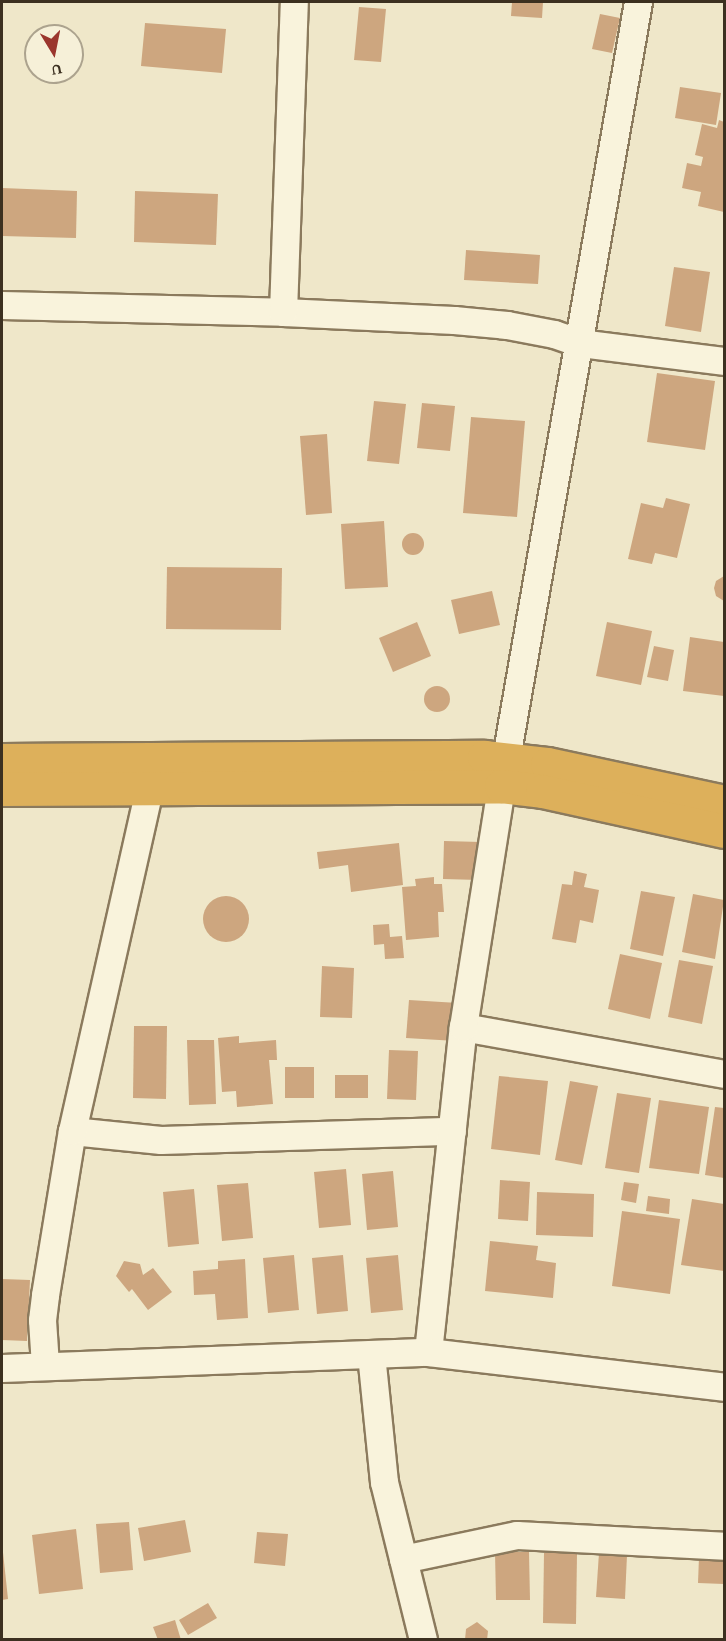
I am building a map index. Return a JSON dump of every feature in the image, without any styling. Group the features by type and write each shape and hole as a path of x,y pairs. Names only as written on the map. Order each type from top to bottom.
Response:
{"highway":[{"path":"2,760 504,772 542,791 724,831"},
{"path":"2,789 149,788 504,772 585,771 724,802"}],"street":[{"path":"283,312 294,2"},
{"path":"428,1352 463,1027 504,772 638,2"},
{"path":"2,305 410,317 507,325 554,334 580,343 724,362"},
{"path":"45,1365 42,1320 72,1131 149,788"},
{"path":"463,1027 724,1074"},
{"path":"72,1131 161,1140 452,1131"},
{"path":"2,1368 428,1352 724,1387"},
{"path":"371,1354 384,1482 423,1640"},
{"path":"403,1559 517,1535 724,1546"}],"building":[{"path":"512,2 543,2 542,18 511,16"},
{"path":"359,7 386,9 381,62 354,60"},
{"path":"600,14 620,18 612,53 592,49"},
{"path":"145,23 226,29 222,73 141,66"},
{"path":"680,87 721,93 716,125 675,118"},
{"path":"719,120 724,122 724,212 698,206 701,192 682,188 687,163 701,166 703,157 695,155 702,124 717,128"},
{"path":"2,188 77,191 76,238 2,236"},
{"path":"135,191 218,194 216,245 134,242"},
{"path":"466,250 540,255 538,284 464,280"},
{"path":"674,267 710,272 701,332 665,326"},
{"path":"657,373 715,381 705,450 647,442"},
{"path":"374,401 406,404 399,464 367,461"},
{"path":"422,403 455,406 450,451 417,448"},
{"path":"471,417 525,421 517,517 463,513"},
{"path":"327,434 332,513 306,515 300,436"},
{"path":"666,498 690,504 677,558 655,553 652,564 628,559 641,503 663,508"},
{"path":"384,521 388,587 345,589 341,524"},
{"path":"413,533 421,536 424,544 421,552 413,555 405,552 402,544 405,536"},
{"path":"167,567 282,568 281,630 166,629"},
{"path":"724,576 724,601 716,596 714,588 716,581"},
{"path":"492,591 500,625 459,634 451,600"},
{"path":"417,622 431,656 393,672 379,638"},
{"path":"607,622 652,631 641,685 596,676"},
{"path":"690,637 724,642 724,696 683,691"},
{"path":"654,646 674,650 668,681 647,677"},
{"path":"437,686 446,690 450,699 446,708 437,712 428,708 424,699 428,690"},
{"path":"444,841 481,842 479,880 443,879"},
{"path":"399,843 403,885 351,892 348,865 319,869 317,852"},
{"path":"574,871 587,874 584,887 599,890 593,923 580,920 576,943 552,939 562,884 572,885"},
{"path":"434,877 434,884 442,884 444,912 438,912 439,937 406,940 402,887 416,886 415,879"},
{"path":"641,891 675,897 663,956 630,949"},
{"path":"693,894 724,900 715,959 682,952"},
{"path":"226,896 242,903 249,919 242,935 226,942 210,935 203,919 210,903"},
{"path":"389,924 390,937 402,936 404,958 385,959 384,944 374,945 373,925"},
{"path":"620,954 662,963 650,1019 608,1009"},
{"path":"679,960 713,966 702,1024 668,1017"},
{"path":"322,966 354,968 352,1018 320,1017"},
{"path":"409,1000 458,1003 456,1041 406,1038"},
{"path":"134,1026 167,1026 166,1099 133,1098"},
{"path":"239,1036 239,1043 276,1040 277,1060 269,1060 273,1104 237,1107 236,1091 222,1092 218,1038"},
{"path":"187,1040 214,1040 216,1104 189,1105"},
{"path":"389,1050 418,1051 416,1100 387,1099"},
{"path":"285,1067 314,1067 314,1098 285,1098"},
{"path":"335,1075 368,1075 368,1098 335,1098"},
{"path":"499,1076 548,1081 540,1155 491,1149"},
{"path":"570,1081 598,1086 582,1165 555,1160"},
{"path":"617,1093 651,1098 639,1173 605,1168"},
{"path":"659,1100 709,1107 699,1174 649,1168"},
{"path":"715,1107 724,1108 724,1178 705,1175"},
{"path":"346,1169 351,1225 319,1228 314,1172"},
{"path":"393,1171 398,1227 367,1230 362,1174"},
{"path":"500,1180 530,1182 528,1221 498,1219"},
{"path":"624,1182 639,1184 636,1203 621,1200"},
{"path":"248,1183 253,1238 222,1241 217,1185"},
{"path":"194,1189 199,1244 168,1247 163,1192"},
{"path":"537,1192 594,1194 593,1237 536,1235"},
{"path":"648,1196 670,1199 669,1214 646,1211"},
{"path":"692,1199 724,1204 724,1271 681,1265"},
{"path":"622,1211 680,1219 670,1294 612,1286"},
{"path":"490,1241 538,1246 536,1260 556,1263 553,1298 485,1291"},
{"path":"294,1255 299,1310 268,1313 263,1258"},
{"path":"343,1255 348,1311 317,1314 312,1258"},
{"path":"398,1255 403,1310 371,1313 366,1258"},
{"path":"245,1259 248,1318 217,1320 215,1294 194,1295 193,1271 218,1269 218,1261"},
{"path":"124,1261 140,1264 143,1275 153,1268 172,1292 148,1310 132,1289 129,1292 116,1276"},
{"path":"2,1279 30,1280 27,1341 2,1340"},
{"path":"185,1520 191,1552 144,1561 138,1528"},
{"path":"129,1522 133,1570 100,1573 96,1524"},
{"path":"76,1529 83,1589 39,1594 32,1535"},
{"path":"257,1532 288,1534 285,1566 254,1563"},
{"path":"2,1543 8,1599 2,1600"},
{"path":"495,1552 529,1552 530,1600 496,1600"},
{"path":"544,1553 577,1553 576,1624 543,1623"},
{"path":"599,1553 627,1555 625,1599 596,1597"},
{"path":"699,1557 724,1558 724,1584 698,1583"},
{"path":"208,1603 217,1618 188,1635 179,1620"},
{"path":"175,1620 181,1640 158,1640 153,1627"},
{"path":"477,1622 488,1631 487,1640 465,1640 466,1629"}]}
